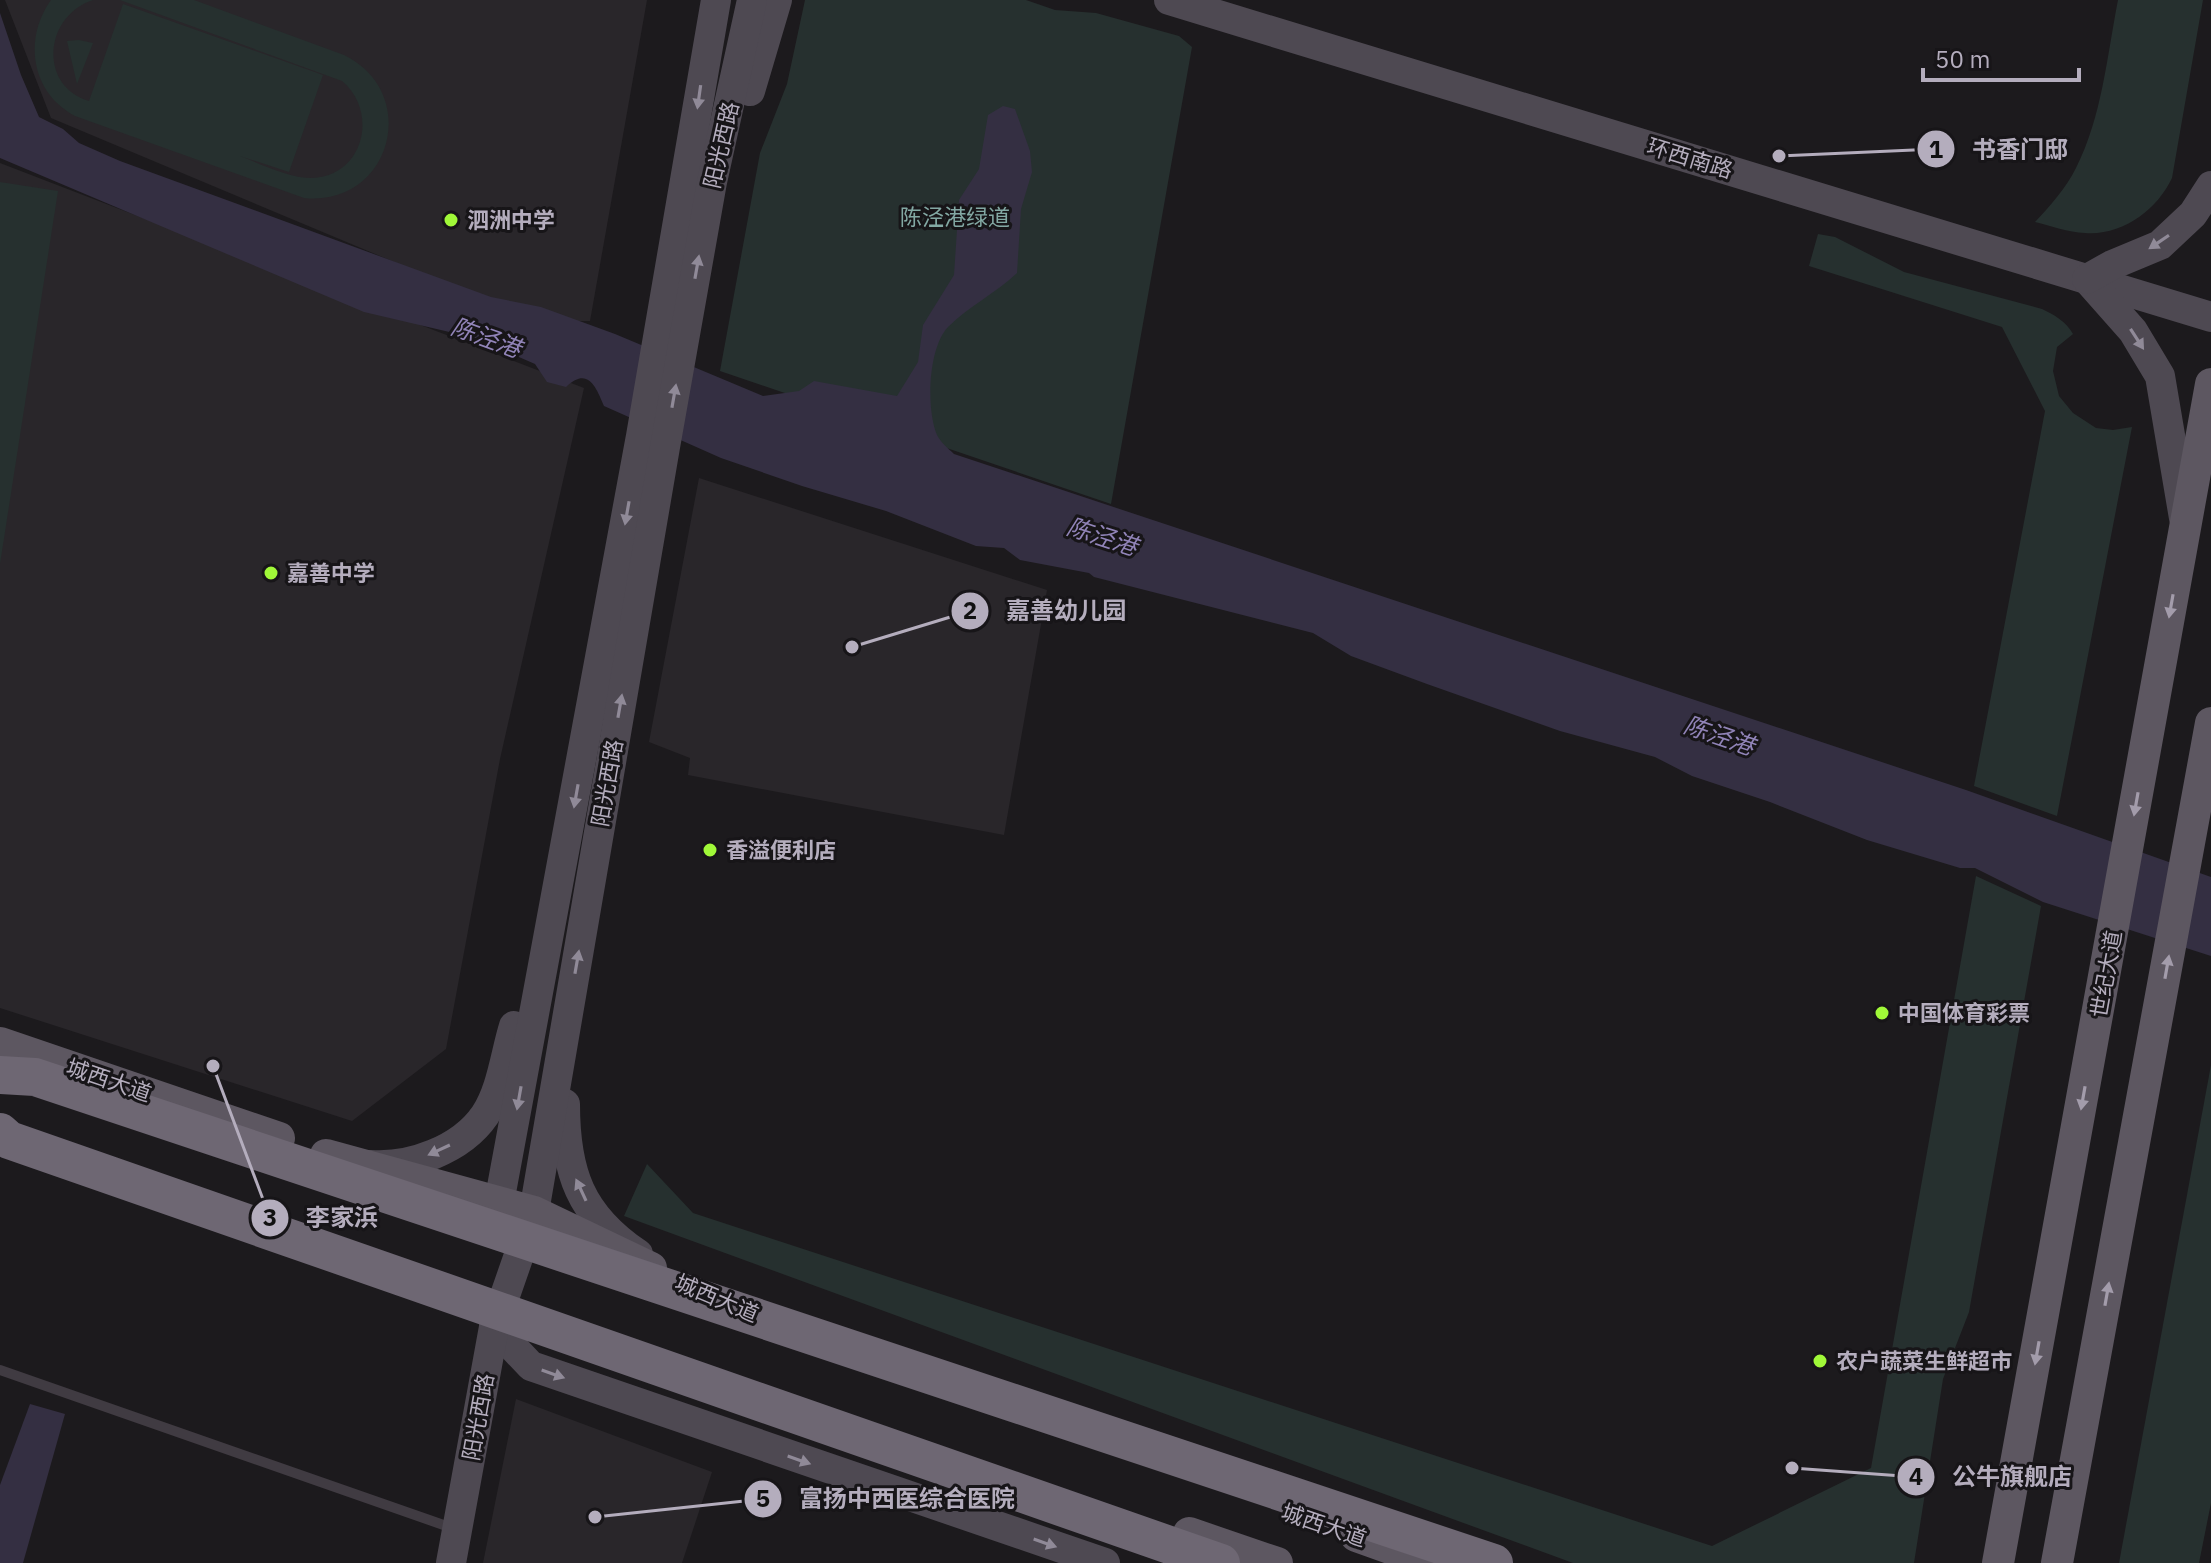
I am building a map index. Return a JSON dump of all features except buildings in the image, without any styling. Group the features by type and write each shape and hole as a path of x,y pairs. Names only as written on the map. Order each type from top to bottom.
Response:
{"highway":[{"path":"0,1075 35,1077 1494,1563"},
{"path":"0,1132 9,1140 1221,1563"}],"main road":[{"name":"阳光西路","path":"671,339 724,133 752,0"},
{"path":"724,133 753,86 777,0"},
{"name":"环西南路","path":"1169,0 2211,317"},
{"name":"阳光西路","path":"451,1563 494,1327 534,1212 564,1039 671,339 712,7"},
{"path":"2185,529 2160,376 2133,331 2087,279 2160,245 2193,214 2211,186"},
{"name":"世纪大道","path":"1998,1563 2211,384"},
{"path":"653,442 549,939 499,1203 494,1327 531,1366 1105,1563"},
{"path":"2057,1563 2209,736"},
{"path":"354,1164 393,1167 438,1152 460,1139 484,1115 497,1087 513,1029 549,939"},
{"path":"564,1039 565,1138 578,1191 612,1237 676,1280"},
{"name":"城西大道","path":"0,1043 354,1164 534,1212 676,1280 913,1381 1432,1563"},
{"path":"0,1149 494,1327 643,1347 1277,1563"},
{"path":"1976,1563 2010,1497"}],"lane":[{"path":"0,1370 457,1530"}],"shaded area":[{"name":"泗洲中学","path":"5,0 647,0 590,321 535,321 51,118"},
{"name":"嘉善中学","path":"0,163 584,388 500,759 446,1049 352,1121 0,1008"},
{"path":"699,478 1047,590 1004,835 688,775 690,758 649,742"},
{"path":"516,1399 712,1472 682,1563 483,1563"}],"green space":[{"path":"51,0 93,0 77,8 65,20 57,35 54,51 55,67 61,81 73,93 89,101 123,4 323,75 289,172 240,156 294,176 312,178 330,175 344,166 354,155 362,125 360,109 342,81 120,0 194,0 344,55 368,72 383,95 389,119 386,144 375,167 358,185 334,196 304,198 75,116 49,94 36,64 37,31"},
{"name":"陈泾港绿道","path":"805,0 1026,0 1055,10 1096,13 1179,36 1192,47 1111,504 720,371 760,153 787,84"},
{"path":"2118,0 2203,0 2172,178 2148,210 2137,219 2112,230 2079,232 2035,222 2067,183 2085,148 2103,86"},
{"path":"67,41 93,43 77,84"},
{"path":"0,182 58,191 0,564"},
{"path":"1818,234 1835,237 1904,272 2042,309 2055,316 2073,334 2057,347 2053,371 2059,396 2073,413 2096,428 2113,430 2132,427 2057,816 1974,786 2045,411 2002,327 1809,266"},
{"path":"1976,876 2041,906 1969,1312 1943,1379 1914,1563 1573,1563 624,1216 647,1164 693,1213 1712,1546 1871,1468"},
{"path":"2211,1065 2211,1503 2199,1563 2119,1563"}],"water":[{"name":"陈泾港","path":"0,13 39,117 63,129 79,143 120,161 491,297 541,307 615,334 763,396 799,391 814,381 897,396 918,362 923,325 954,275 959,200 979,169 988,115 1003,106 1015,109 1030,151 1032,172 1021,209 1017,273 948,327 936,349 933,364 930,395 933,424 939,438 954,454 1966,790 2211,877 2211,956 2043,902 1975,868 1960,868 1867,840 1692,776 1655,757 1560,731 1427,684 1351,656 1313,633 1094,577 1089,573 1020,560 1004,548 976,546 886,511 721,458 604,406 594,386 586,379 580,378 566,387 547,382 535,364 475,338 364,312 0,158"},
{"path":"30,1404 65,1414 23,1563 0,1563 0,1485"}],"place":[{"name":"书香门邸","path":"1779,156"},
{"name":"泗洲中学","path":"451,220"},
{"name":"嘉善中学","path":"271,573"},
{"name":"嘉善幼儿园","path":"852,647"},
{"name":"香溢便利店","path":"710,850"},
{"name":"中国体育彩票","path":"1882,1013"},
{"name":"李家浜","path":"213,1066"},
{"name":"农户蔬菜生鲜超市","path":"1820,1361"},
{"name":"公牛旗舰店","path":"1792,1468"},
{"name":"富扬中西医综合医院","path":"595,1517"}]}
